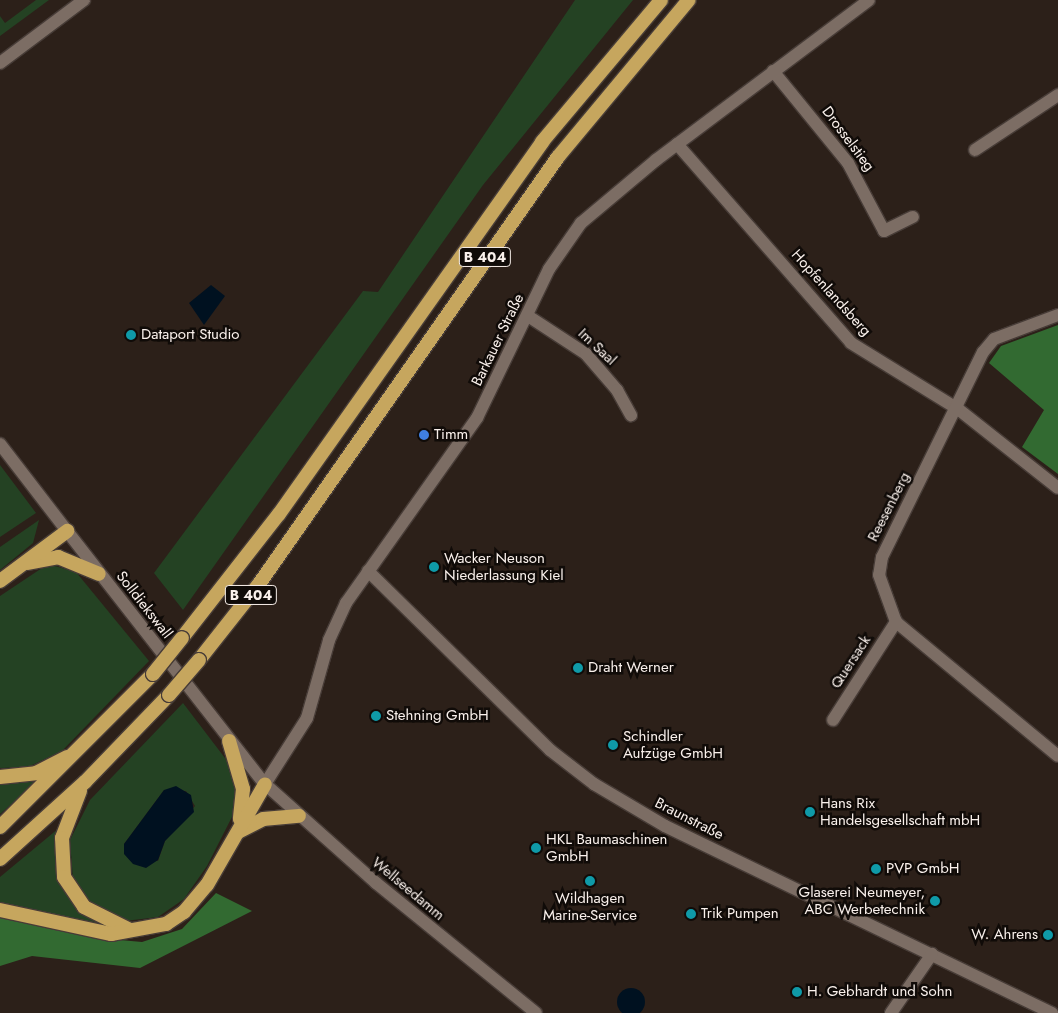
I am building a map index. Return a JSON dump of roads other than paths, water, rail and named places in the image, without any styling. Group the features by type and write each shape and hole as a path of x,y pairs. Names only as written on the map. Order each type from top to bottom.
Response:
{"highway":[{"name":"B 404","path":"0,827 96,735 153,674 182,638 279,514 542,142 660,0"},
{"name":"B 404","path":"0,859 85,782 169,695 199,660 258,584 552,165 688,0"},
{"path":"0,581 67,530"},
{"path":"22,565 58,557 99,574"},
{"path":"0,776 47,768 96,735"},
{"path":"229,741 243,789 237,832"},
{"path":"85,782 62,838 64,877 76,899 92,914 138,932"},
{"path":"0,910 30,913 100,932 138,932 166,924 184,912 207,885 265,784"},
{"path":"237,832 263,819 298,816"}],"street":[{"path":"0,63 84,0"},
{"name":"Barkauer Straße","path":"265,784 303,727 333,629 368,570 477,418 528,316 549,269 581,223 677,144 869,0"},
{"name":"Drosselstieg","path":"773,71 853,171 884,231 913,217"},
{"path":"975,150 1058,95"},
{"name":"Hopfenlandsberg","path":"677,144 850,343 958,409 1058,488"},
{"name":"Reesenberg","path":"896,622 879,575 882,557 994,339 1058,315"},
{"name":"Im Saal","path":"528,316 586,354 617,390 631,415"},
{"name":"Solldiekswall","path":"0,444 229,741 265,784"},
{"name":"Braunstraße","path":"368,570 550,750 594,784 665,826 1052,1013"},
{"path":"896,622 1058,756"},
{"name":"Quersack","path":"833,720 896,622"},
{"name":"Wellseedamm","path":"265,784 298,816 536,1013"},
{"path":"891,1013 932,954"}],"water":[{"path":"211,285 225,296 204,325 189,303"},
{"path":"176,786 191,795 194,812 165,841 158,860 146,868 133,864 124,854 124,844 164,790"},
{"path":"631,988 641,992 645,1002 641,1012 631,1016 621,1012 617,1002 621,992"}],"place":[{"name":"Dataport Studio","path":"131,335"},
{"name":"Timm","path":"424,435"},
{"name":"Wacker Neuson Niederlassung Kiel","path":"434,567"},
{"name":"Draht Werner","path":"578,668"},
{"name":"Stehning GmbH","path":"376,716"},
{"name":"Schindler Aufzüge GmbH","path":"613,745"},
{"name":"Hans Rix Handelsgesellschaft mbH","path":"810,812"},
{"name":"HKL Baumaschinen GmbH","path":"536,848"},
{"name":"PVP GmbH","path":"876,869"},
{"name":"Wildhagen Marine-Service","path":"590,881"},
{"name":"Glaserei Neumeyer, ABC Werbetechnik","path":"935,901"},
{"name":"Trik Pumpen","path":"691,914"},
{"name":"W. Ahrens","path":"1048,935"},
{"name":"H. Gebhardt und Sohn","path":"797,992"}]}
